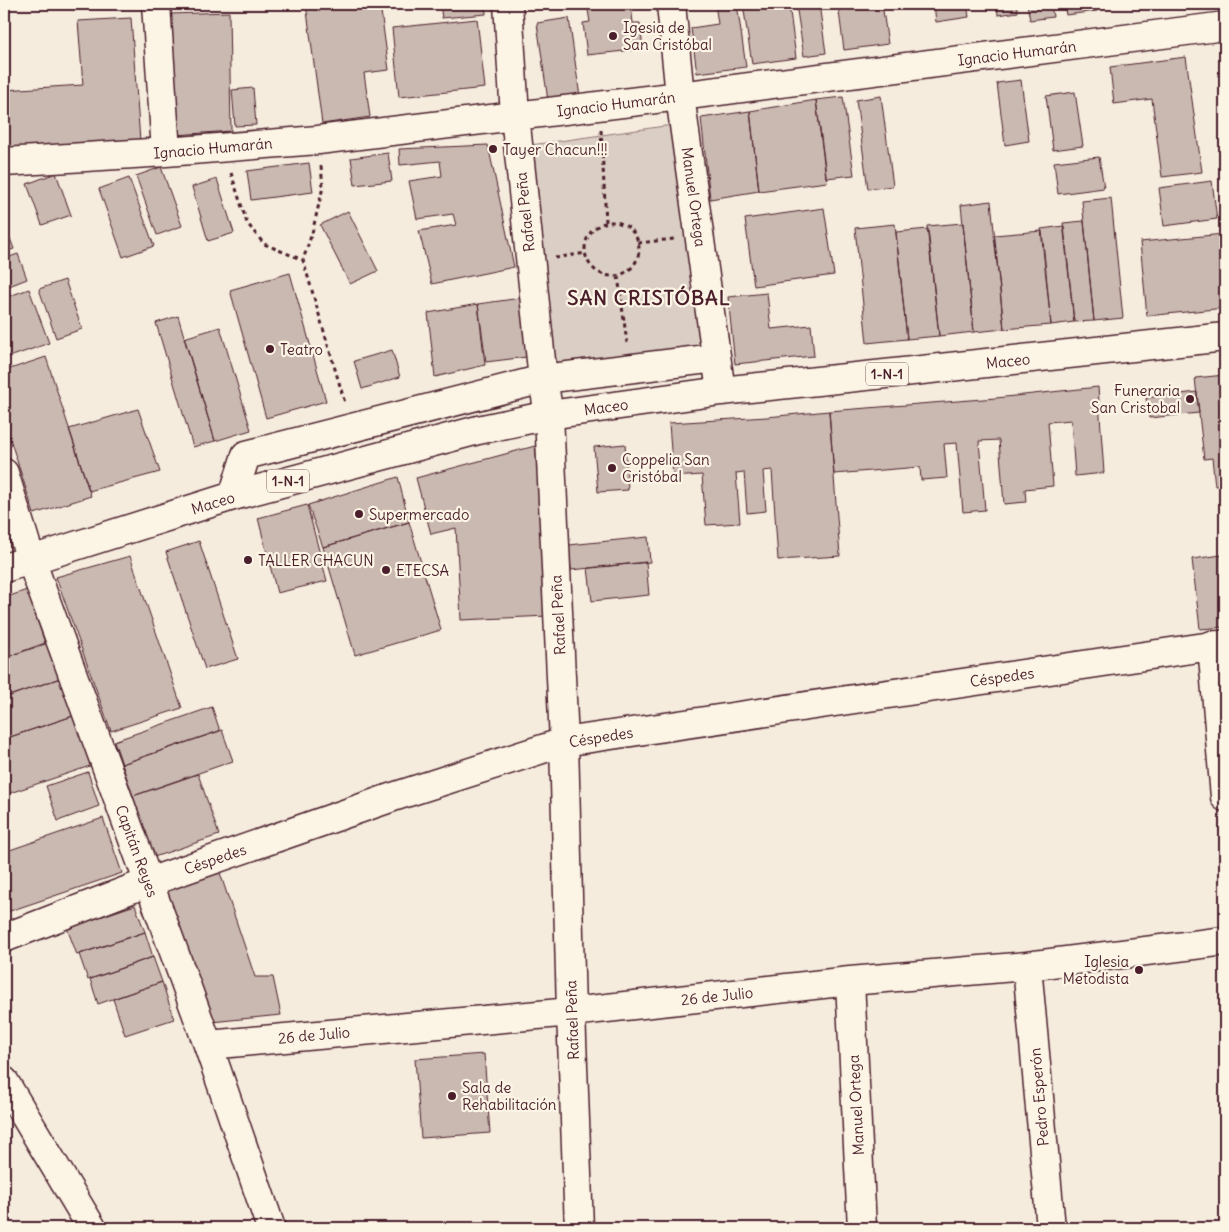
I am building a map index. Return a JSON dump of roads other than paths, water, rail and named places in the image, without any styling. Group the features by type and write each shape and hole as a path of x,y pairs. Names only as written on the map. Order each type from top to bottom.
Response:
{"street":[{"path":"156,4 166,152"},
{"name":"Rafael Peña","path":"508,4 515,116 543,379 549,415 564,742 579,1228"},
{"name":"Manuel Ortega","path":"670,4 680,96 721,391"},
{"name":"Ignacio Humarán","path":"4,162 318,140 680,96 1224,24"},
{"name":"Maceo","path":"4,568 233,496 478,430 549,415 721,391 1225,337"},
{"path":"233,496 246,455 543,379 716,358"},
{"name":"Capitán Reyes","path":"4,473 31,560 208,1045 271,1228"},
{"path":"1219,644 1225,797"},
{"name":"Céspedes","path":"4,938 148,882 392,797 564,742 1219,644"},
{"name":"26 de Julio","path":"208,1045 571,1012 850,981 1028,966 1225,941"},
{"name":"Pedro Esperón","path":"1028,966 1051,1228"},
{"name":"Manuel Ortega","path":"850,981 862,1228"},
{"path":"4,1081 92,1228"}],"place":[{"name":"Igesia de San Cristóbal","path":"613,36"},
{"name":"Tayer Chacun!!!","path":"493,149"},
{"name":"Teatro","path":"270,349"},
{"name":"Funeraria San Cristobal","path":"1190,399"},
{"name":"Coppelia San Cristóbal","path":"612,468"},
{"name":"Supermercado","path":"359,514"},
{"name":"TALLER CHACUN","path":"248,560"},
{"name":"ETECSA","path":"386,570"},
{"name":"Iglesia Metodista","path":"1139,970"},
{"name":"Sala de Rehabilitación","path":"452,1096"}],"district":[{"name":"SAN CRISTÓBAL","path":"649,297"}]}
